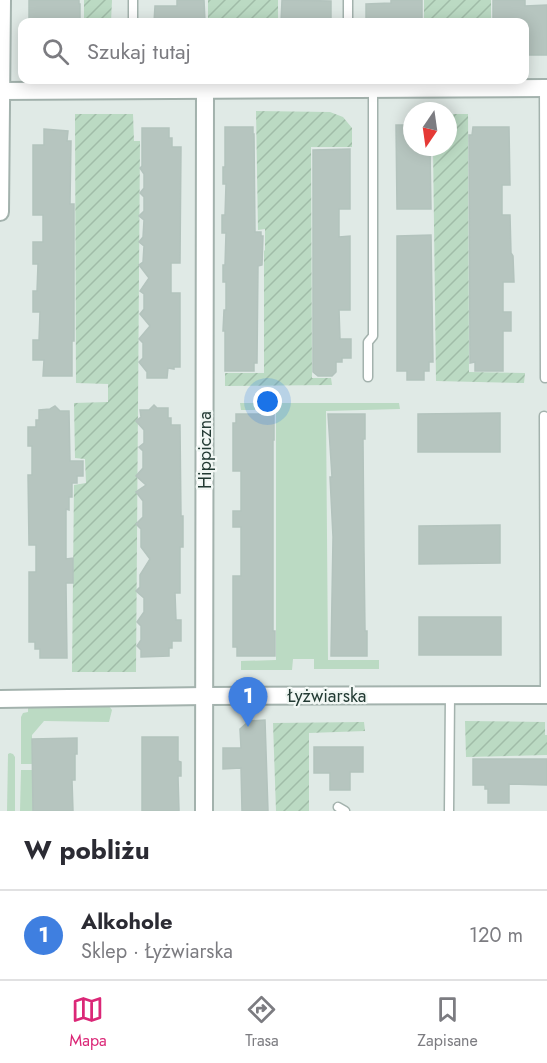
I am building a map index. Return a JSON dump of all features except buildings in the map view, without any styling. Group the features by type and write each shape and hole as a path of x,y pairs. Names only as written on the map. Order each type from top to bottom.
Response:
{"street":[{"path":"0,212 2,0"},
{"path":"2,91 132,85 205,89 347,84 373,89 546,88"},
{"name":"Hippiczna","path":"204,811 205,89"},
{"name":"Łyżwiarska","path":"0,699 546,695"}],"lane":[{"path":"133,0 133,18"},
{"path":"348,0 348,18"},
{"path":"545,378 546,88"},
{"path":"368,376 368,342 373,336 373,89"},
{"path":"544,416 546,695"},
{"path":"449,811 450,695"}],"green space":[{"path":"84,0 112,0 111,18 84,18"},
{"path":"208,0 278,0 278,18 208,18"},
{"path":"424,0 491,0 491,18 424,18"},
{"path":"256,111 330,112 343,117 352,128 352,147 311,147 312,378 331,378 332,385 225,386 225,373 264,373 265,229 258,230"},
{"path":"75,114 133,114 134,141 140,141 136,672 72,672 74,485 86,483 85,459 75,458 74,403 108,402 108,384 76,383"},
{"path":"457,114 468,114 469,372 525,373 524,383 436,381 433,156 457,156"},
{"path":"240,403 399,403 400,409 326,411 328,660 379,660 379,669 314,669 314,659 293,659 292,670 241,670 241,661 276,660 276,410 241,410"},
{"path":"28,706 109,706 112,710 109,722 44,721 32,735 32,764 21,764 21,717 23,713 28,712"},
{"path":"465,721 545,722 547,755 466,757"},
{"path":"364,722 365,731 309,733 309,811 276,811 273,723"},
{"path":"8,754 15,757 15,811 7,811"},
{"path":"21,770 33,770 33,811 20,811"}],"place":[{"name":"Alkohole","path":"248,727"}]}
